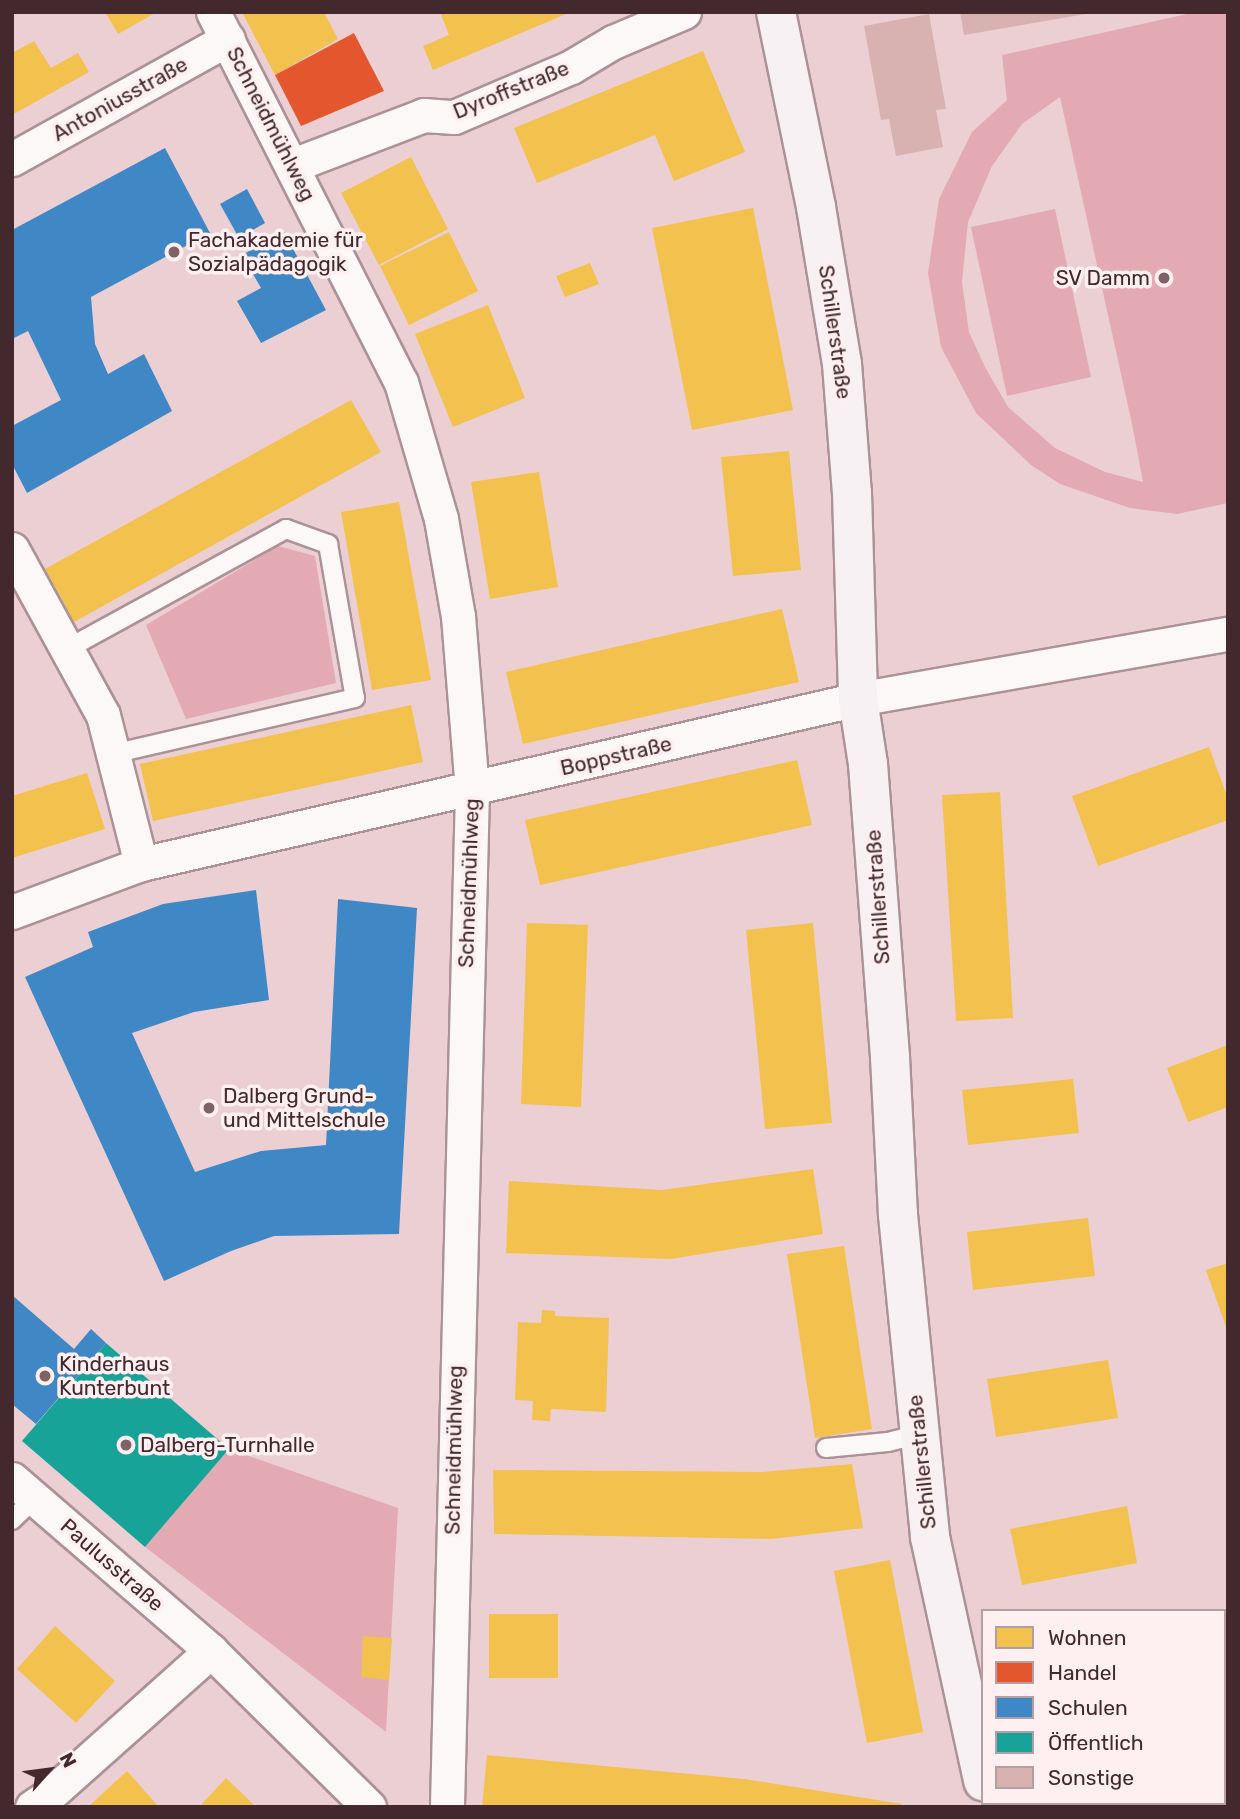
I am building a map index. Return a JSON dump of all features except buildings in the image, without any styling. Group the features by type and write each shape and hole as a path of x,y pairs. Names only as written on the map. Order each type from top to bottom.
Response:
{"main road":[{"name":"Schillerstraße","path":"776,12 816,207 842,364 852,493 858,699 868,764 890,1057 898,1215 931,1550 981,1772"}],"street":[{"name":"Dyroffstraße","path":"293,165 424,115 454,117 571,67 613,42 684,12"},
{"name":"Schneidmühlweg","path":"220,25 401,382 441,519 458,616 472,790 446,1807"},
{"name":"Antoniusstraße","path":"12,159 220,25"},
{"path":"12,549 103,715 141,864"},
{"name":"Boppstraße","path":"12,912 141,864 472,790 858,699 1228,634"},
{"name":"Paulusstraße","path":"20,1499 211,1651 369,1807"},
{"path":"32,1807 47,1797 211,1651"}],"lane":[{"path":"67,649 286,529 328,544 355,698 113,754"},
{"path":"826,1448 888,1442 920,1434"}],"shaded area":[{"name":"SV Damm","path":"1196,12 1228,12 1228,503 1177,514 1130,508 1060,484 1031,465 976,413 941,347 928,273 939,199 972,132 1007,100 1002,55","holes":["1060,97 1143,482 1105,472 1055,448 1008,407 969,332 962,282 968,222 992,166 1022,124"]},
{"path":"1055,209 1091,377 1007,396 971,227"},
{"path":"278,546 315,556 336,683 186,719 146,625"},
{"path":"229,1449 398,1508 386,1732 145,1547"}],"place":[{"name":"Fachakademie für Sozialpädagogik","path":"174,252"},
{"name":"SV Damm","path":"1164,278"},
{"name":"Dalberg Grund- und Mittelschule","path":"209,1108"},
{"name":"Kinderhaus Kunterbunt","path":"45,1376"},
{"name":"Dalberg-Turnhalle","path":"126,1445"}]}
